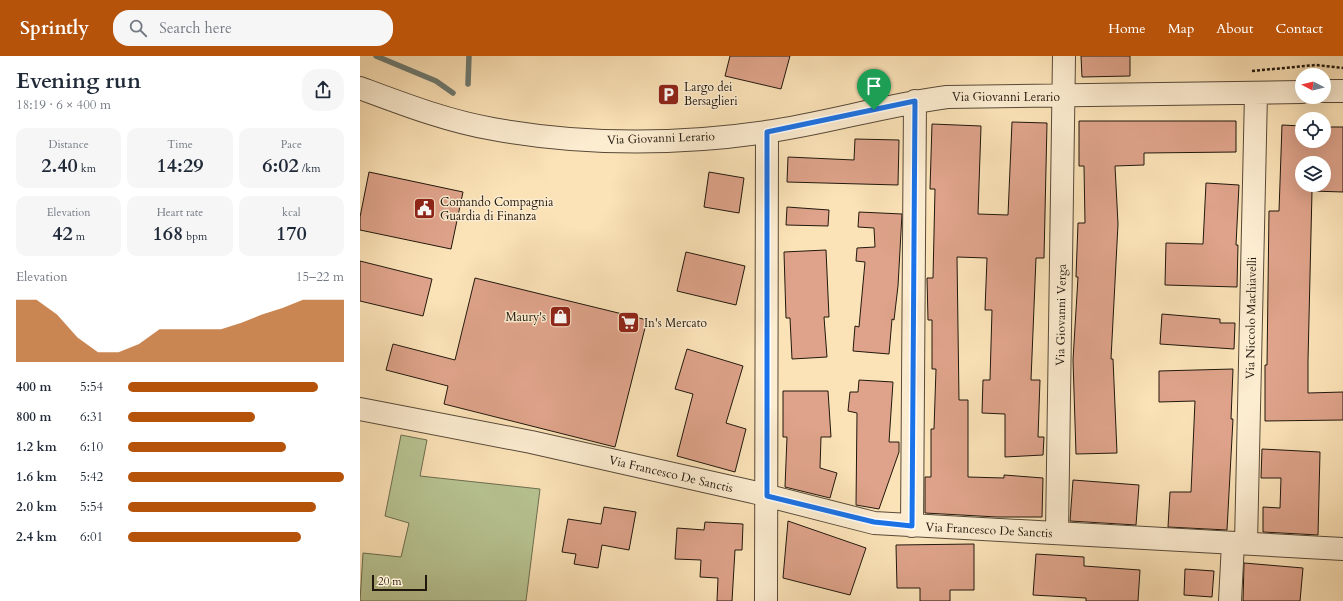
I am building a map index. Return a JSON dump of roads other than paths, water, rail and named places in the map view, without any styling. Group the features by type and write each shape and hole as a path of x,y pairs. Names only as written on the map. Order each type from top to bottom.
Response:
{"street":[{"name":"Via Giovanni Verga","path":"1057,533 1064,56"},
{"name":"Via Giovanni Lerario","path":"360,88 426,112 492,129 595,140 679,140 767,132 915,101 947,97 980,95 1064,96 1295,92"},
{"path":"1331,91 1343,91"},
{"name":"Via Niccolo Machiavelli","path":"1230,601 1239,543 1256,93"},
{"path":"912,526 915,101"},
{"path":"766,601 767,132"},
{"name":"Via Francesco De Sanctis","path":"360,409 531,442 874,522 912,526 1343,549"}],"waterway":[{"path":"376,56 436,81 453,93"},
{"path":"468,84 469,56"}],"place":[{"name":"Largo dei Bersaglieri","path":"668,94"},
{"name":"Comando Compagnia Guardia di Finanza","path":"425,209"},
{"name":"Maury's","path":"561,317"},
{"name":"In's Mercato","path":"629,323"}]}
